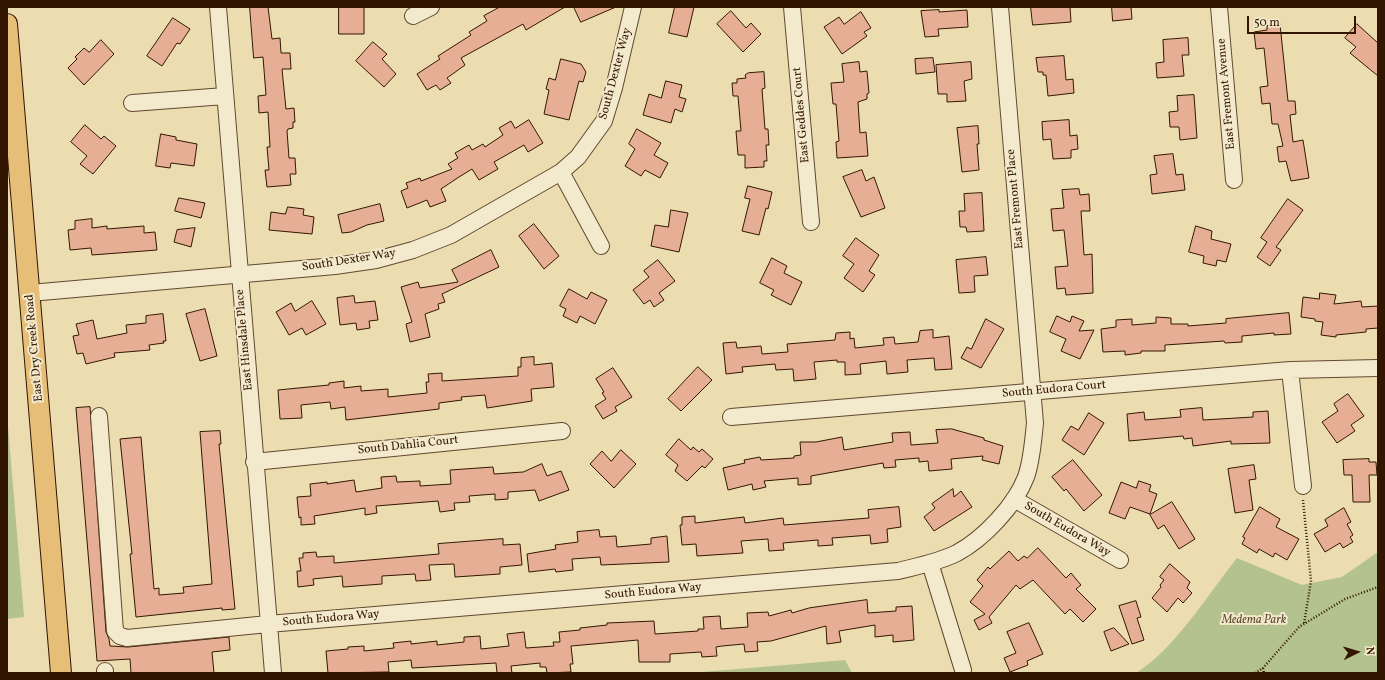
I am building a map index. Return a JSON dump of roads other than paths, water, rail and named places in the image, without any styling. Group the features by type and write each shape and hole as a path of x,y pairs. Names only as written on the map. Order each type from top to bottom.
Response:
{"main road":[{"name":"East Dry Creek Road","path":"7,24 61,673"}],"street":[{"name":"East Hinsdale Place","path":"218,7 254,462 273,673"},
{"path":"413,16 430,7"},
{"name":"South Dexter Way","path":"30,293 335,266 376,260 413,250 451,234 560,172 578,157 604,121 614,88 633,7"},
{"name":"East Geddes Court","path":"792,7 811,222"},
{"name":"East Fremont Place","path":"1000,7 1033,392"},
{"name":"East Fremont Avenue","path":"1219,7 1234,180"},
{"path":"132,103 225,96"},
{"path":"560,172 601,246"},
{"name":"South Eudora Court","path":"731,417 1290,370 1378,368"},
{"path":"1290,370 1303,486"},
{"name":"South Eudora Way","path":"99,416 115,631 120,636 127,638 268,624 898,571 930,563 956,553 979,539 1014,499 1026,478 1032,454 1035,423 1033,392"},
{"name":"South Dahlia Court","path":"254,462 562,431"},
{"name":"South Eudora Way","path":"1014,499 1120,560"},
{"path":"930,563 962,670"}],"park label":[{"name":"Medema Park","path":"1254,621"}]}
